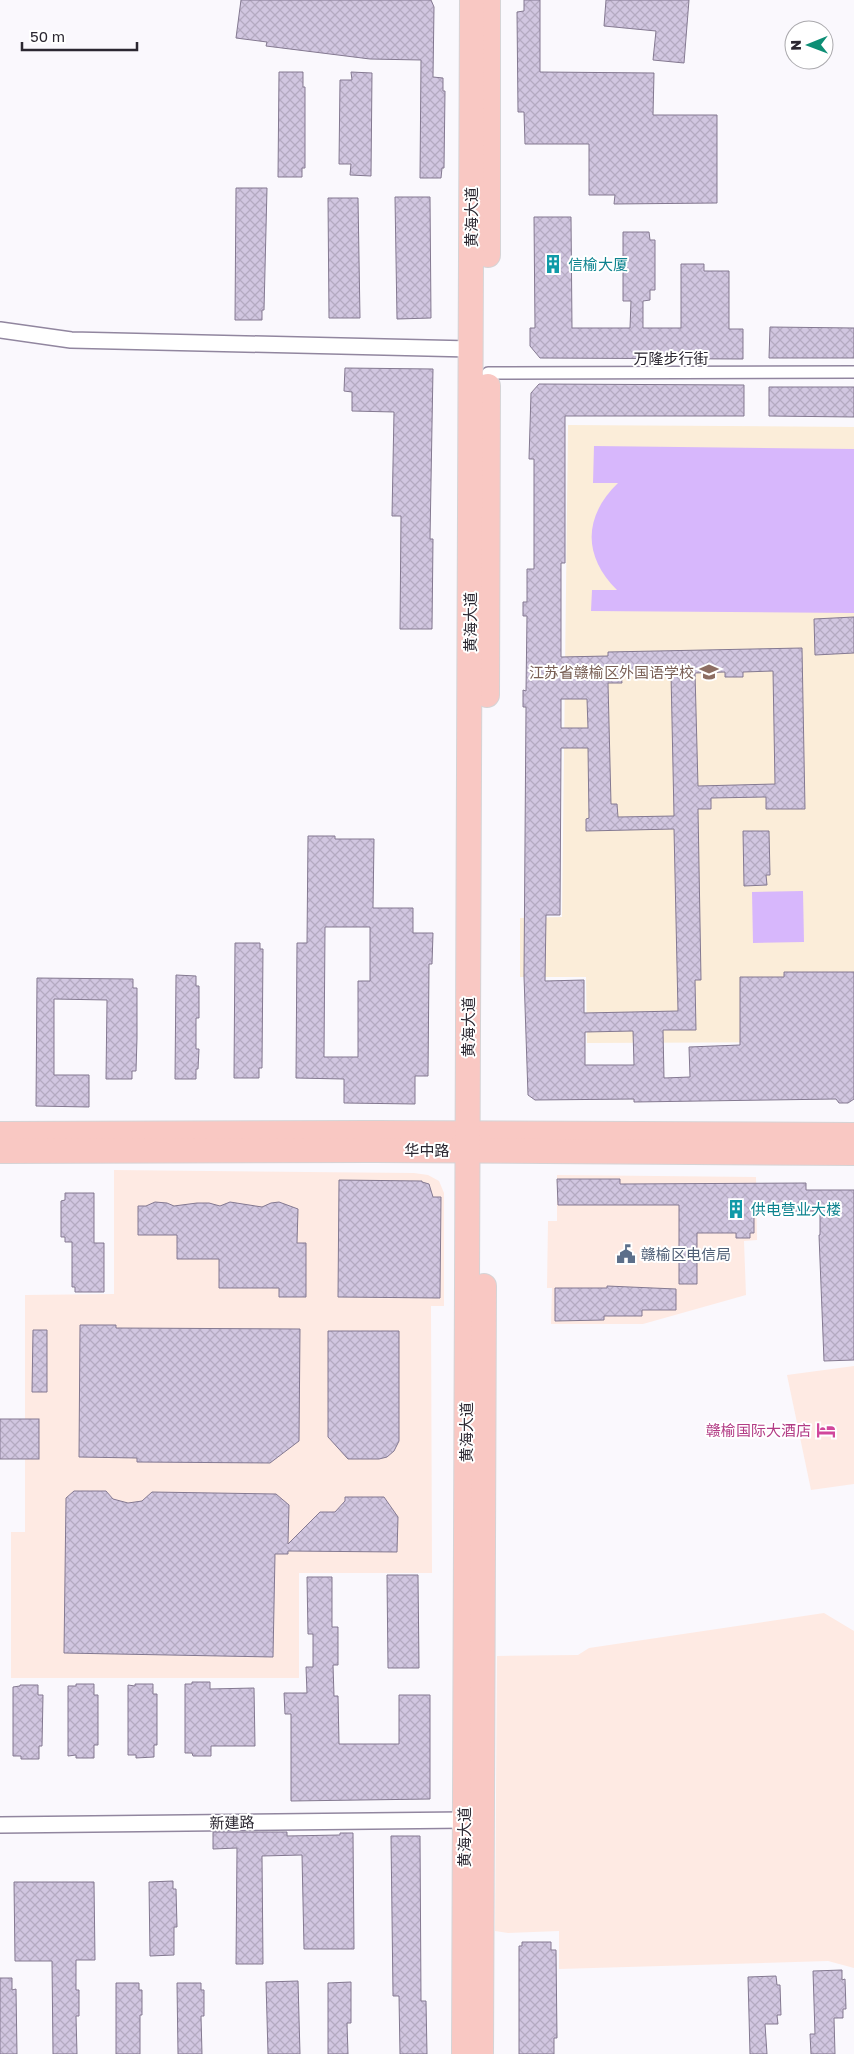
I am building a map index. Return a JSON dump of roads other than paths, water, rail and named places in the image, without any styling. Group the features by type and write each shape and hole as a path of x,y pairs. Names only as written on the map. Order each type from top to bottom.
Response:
{"main road":[{"name":"黄海大道","path":"472,0 471,349 481,2054"},
{"name":"黄海大道","path":"464,2054 464,1820 488,373 488,0"},
{"name":"华中路","path":"0,1134 476,1142 854,1152"},
{"name":"华中路","path":"0,1151 854,1135"}],"street":[{"path":"0,330 71,340 471,349"},
{"name":"万隆步行街","path":"488,373 854,372"},
{"name":"新建路","path":"0,1825 464,1820"}],"place":[{"name":"信榆大厦","path":"553,264"},
{"name":"江苏省赣榆区外国语学校","path":"709,672"},
{"name":"供电营业大楼","path":"736,1209"},
{"name":"赣榆区电信局","path":"626,1254"},
{"name":"赣榆国际大酒店","path":"826,1430"}]}
